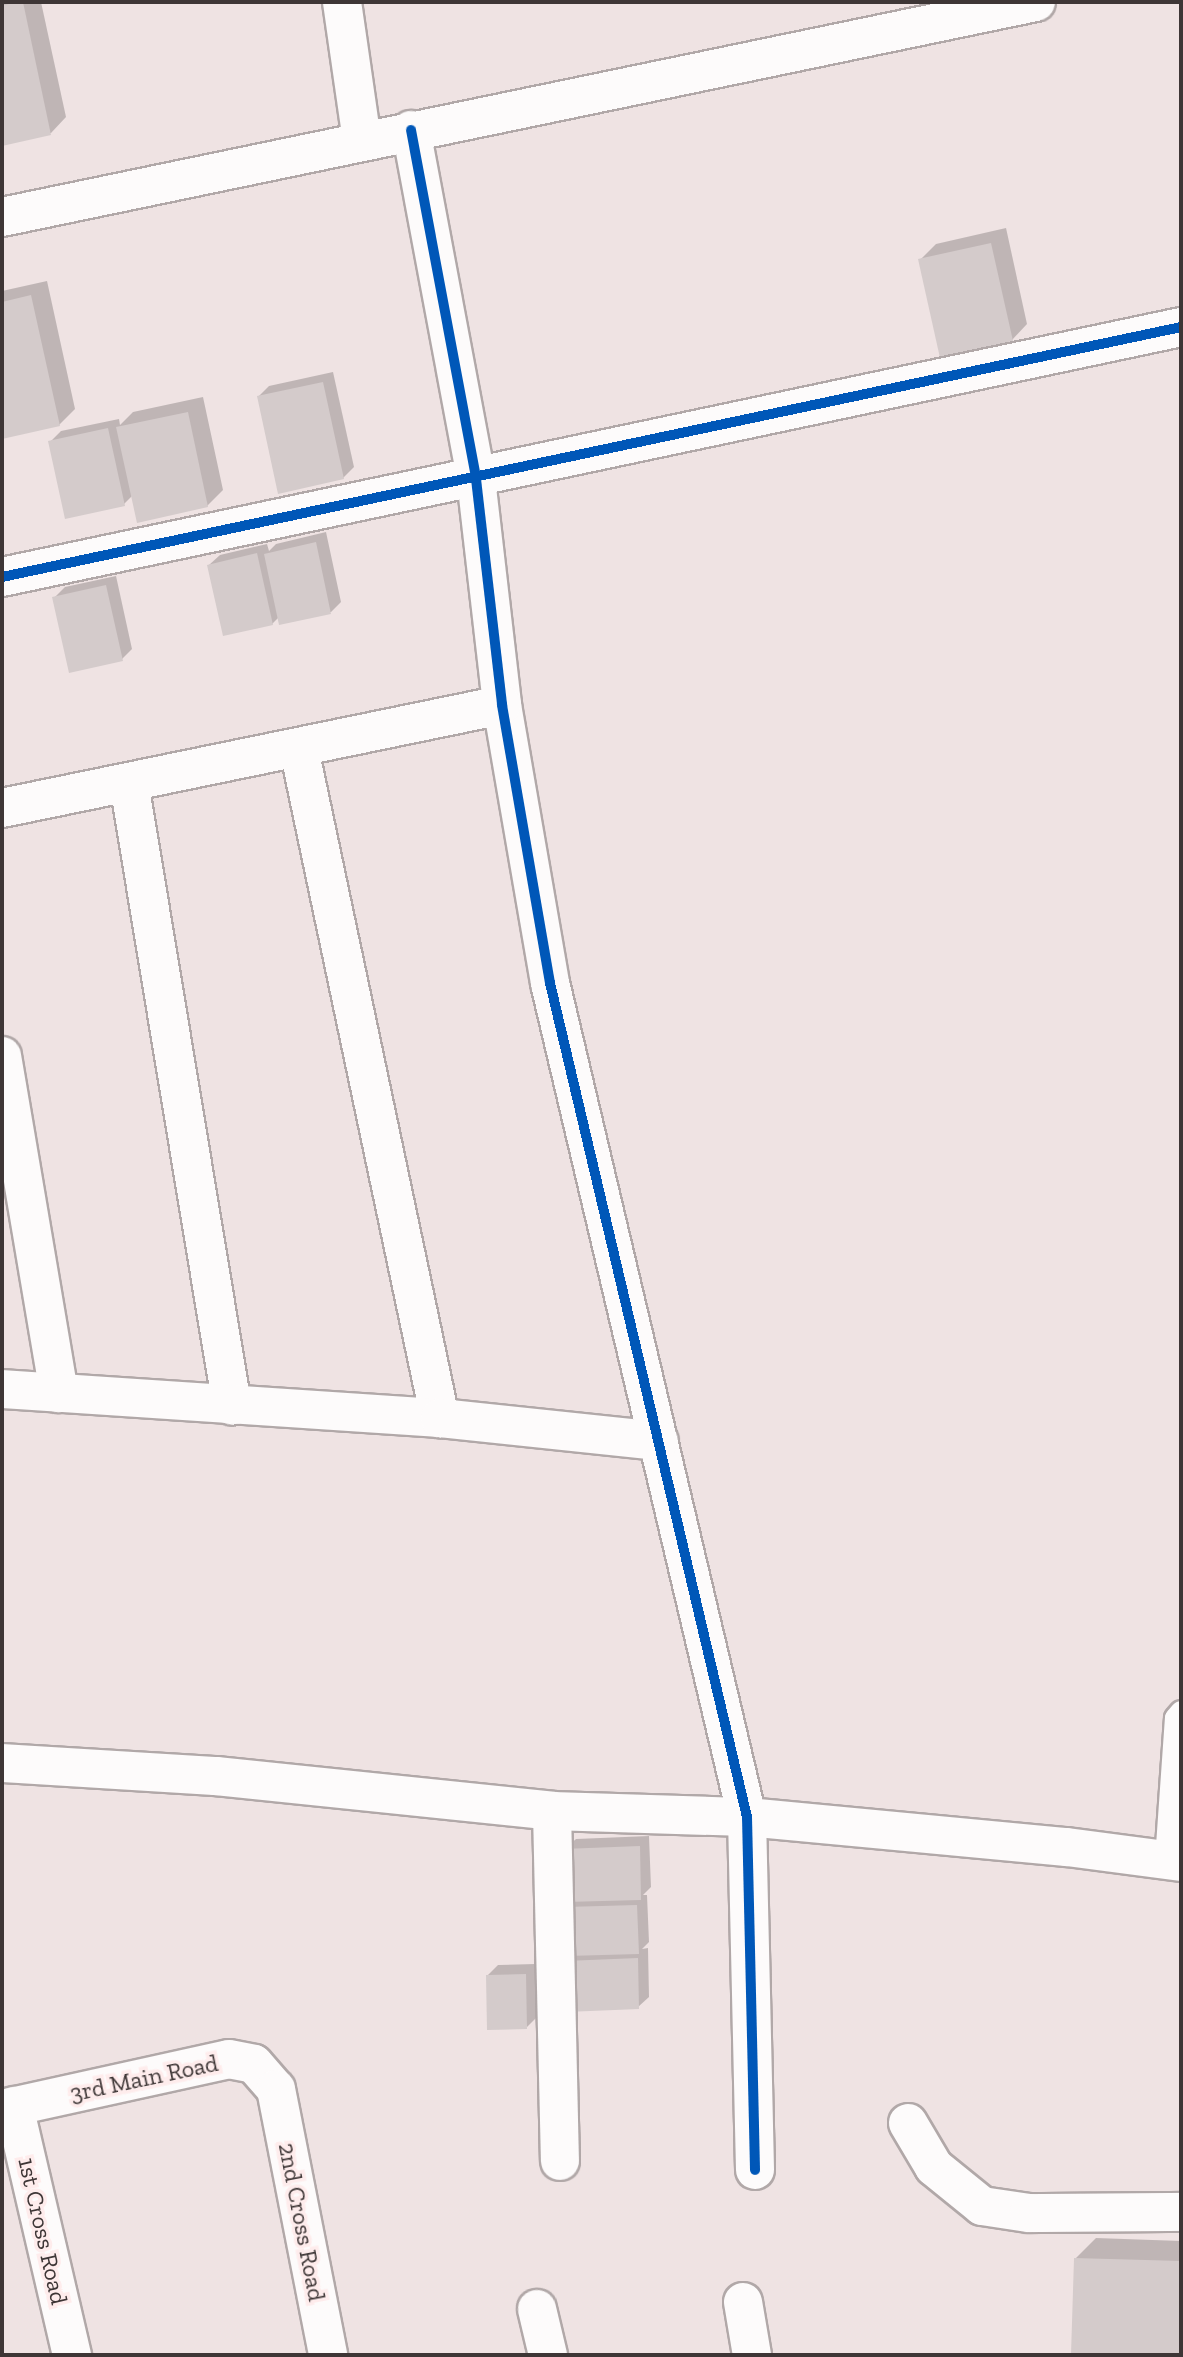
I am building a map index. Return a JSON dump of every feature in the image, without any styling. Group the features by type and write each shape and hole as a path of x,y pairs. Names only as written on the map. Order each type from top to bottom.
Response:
{"street":[{"path":"342,2 362,140"},
{"path":"2,217 1030,2"},
{"path":"411,131 476,479 502,705 550,984 747,1817 755,2170"},
{"path":"2,577 476,479 1181,327"},
{"path":"2,808 299,749 502,705"},
{"path":"299,749 440,1418"},
{"path":"129,783 232,1406"},
{"path":"2,1056 59,1393"},
{"path":"2,1390 440,1418 659,1441"},
{"path":"2,1763 216,1776 552,1811 747,1817 1173,1861"},
{"path":"552,1811 560,2161"},
{"name":"3rd Main Road","path":"8,2107 229,2059 254,2064 276,2089"},
{"name":"2nd Cross Road","path":"276,2089 328,2355"},
{"name":"1st Cross Road","path":"8,2107 72,2355"},
{"path":"908,2123 934,2167 982,2206 1029,2213 1181,2212"},
{"path":"743,2302 752,2355"},
{"path":"537,2309 548,2355"}],"lane":[{"path":"1173,1861 1176,1718 1181,1712"}],"building":[{"path":"23,2 51,135 2,146 2,5"},
{"path":"991,243 1013,341 940,358 918,259"},
{"path":"31,295 60,426 2,439 2,302"},
{"path":"323,382 344,479 278,494 257,396"},
{"path":"188,412 208,507 137,523 116,427"},
{"path":"108,428 125,506 65,519 48,441"},
{"path":"316,542 331,614 279,625 264,554"},
{"path":"257,553 273,625 223,636 207,565"},
{"path":"106,585 123,661 69,673 52,597"},
{"path":"640,1846 641,1900 565,1902 563,1849"},
{"path":"637,1905 639,1954 567,1956 565,1907"},
{"path":"638,1958 639,2009 566,2012 565,1961"},
{"path":"526,1974 527,2029 487,2030 486,1975"},
{"path":"1074,2258 1181,2261 1181,2355 1071,2355"}],"cycle path":[{"path":"411,130 476,479 502,705 550,983 747,1817 755,2170"},
{"path":"2,577 1181,327"}]}
